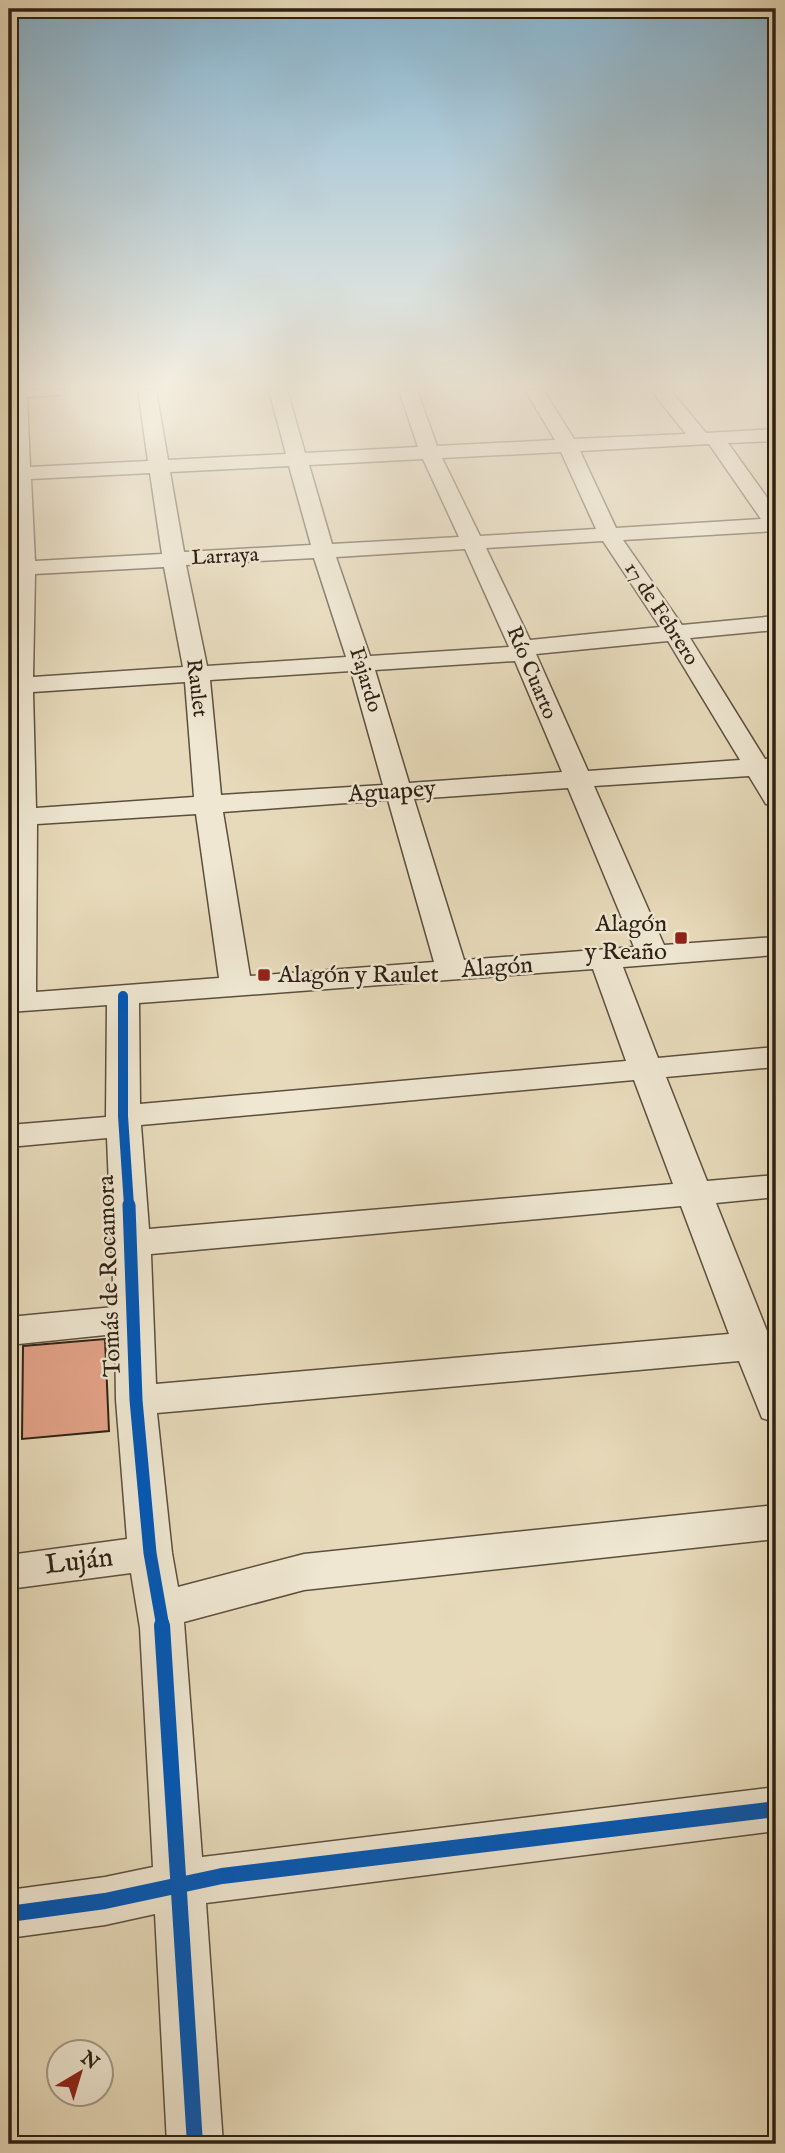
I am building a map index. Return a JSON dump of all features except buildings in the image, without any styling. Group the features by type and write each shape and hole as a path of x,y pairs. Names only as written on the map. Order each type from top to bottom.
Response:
{"street":[{"path":"14,490 14,1003"},
{"name":"Raulet","path":"163,490 197,676 208,805 236,988"},
{"name":"Fajardo","path":"305,490 361,665 452,971"},
{"name":"Río Cuarto","path":"447,490 522,651 653,956"},
{"name":"17 de Febrero","path":"588,490 609,535 767,767 776,798"},
{"path":"743,490 770,530"},
{"name":"Larraya","path":"16,568 609,535 770,530"},
{"path":"14,686 361,665 522,651 674,631 776,623"},
{"name":"Aguapey","path":"16,818 767,767"},
{"name":"Alagón","path":"14,1003 776,946"},
{"path":"605,960 645,1068 697,1194 765,1346 776,1408"},
{"name":"Tomás de Rocamora","path":"123,996 123,1121 132,1243 136,1400 150,1553 160,1610 195,2144"},
{"path":"9,1136 123,1121 776,1057"},
{"path":"132,1243 776,1186"},
{"path":"9,1331 132,1319"},
{"path":"136,1400 765,1346"},
{"path":"160,1610 304,1572 776,1522"},
{"name":"Luján","path":"9,1572 150,1553"},
{"path":"9,1914 105,1901 222,1876 776,1809"}],"cycle path":[{"path":"123,996 123,1116 132,1243 136,1400 150,1553 163,1628 195,2144"},
{"path":"9,1914 105,1901 222,1876 776,1809"}],"place":[{"name":"Alagón y Reaño","path":"681,938"},
{"name":"Alagón y Raulet","path":"264,975"}]}
